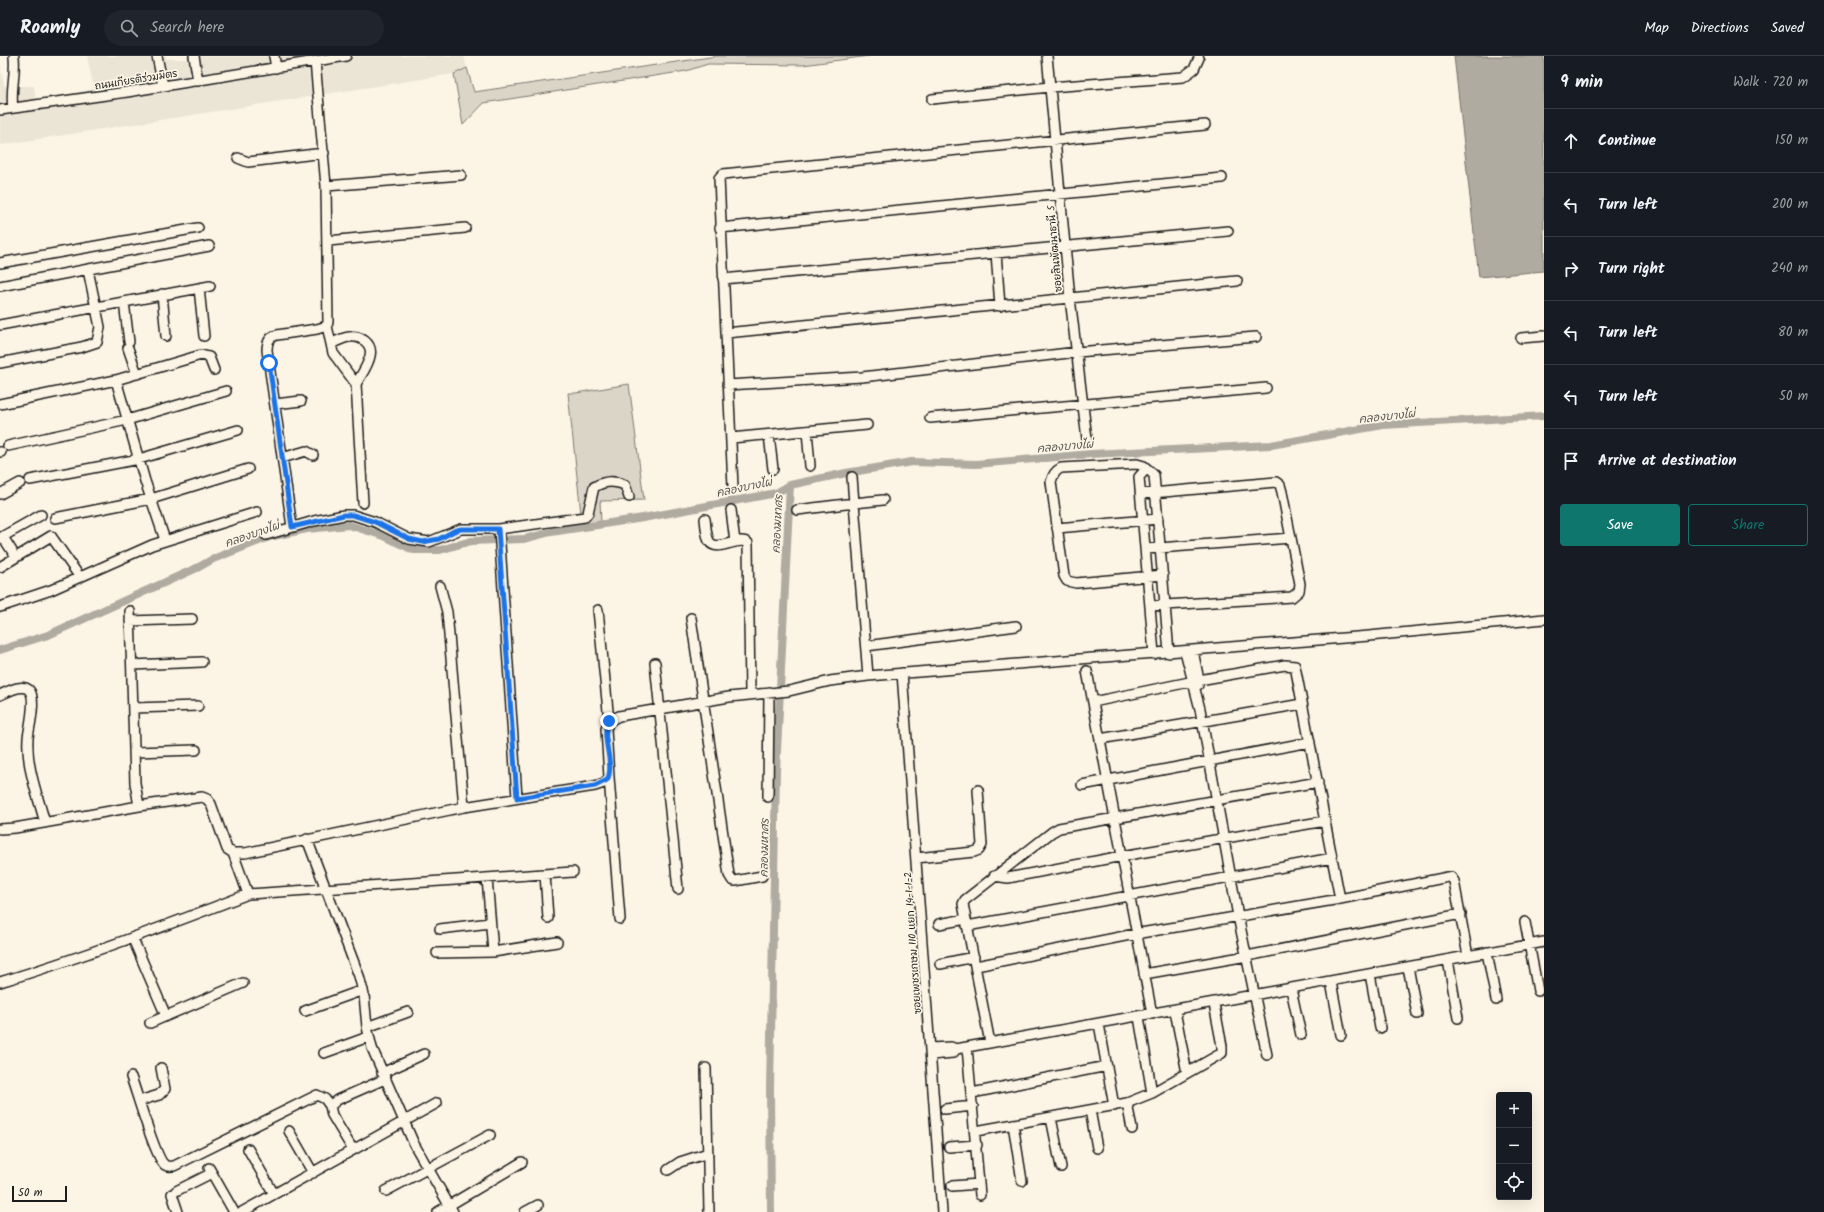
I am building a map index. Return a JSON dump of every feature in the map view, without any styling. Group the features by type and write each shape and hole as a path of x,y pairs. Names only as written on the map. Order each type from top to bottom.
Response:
{"street":[{"path":"158,56 163,86"},
{"path":"194,56 198,80"},
{"path":"274,56 276,68"},
{"name":"ถนนเกียรติร่วมมิตร","path":"0,110 163,86 346,56"},
{"name":"ซอยสินพัฒนาธานี 5","path":"1047,56 1070,298 1087,440"},
{"path":"13,108 11,99 15,77 14,57"},
{"path":"932,99 1050,87 1183,77 1194,69 1199,58"},
{"path":"315,61 326,186 328,241 327,326 333,353 337,361 353,378 356,384 363,502"},
{"path":"733,487 718,183 719,178 723,174 1205,125"},
{"path":"238,158 248,162 324,152"},
{"path":"326,186 461,175"},
{"path":"720,228 893,212 1060,193 1222,178"},
{"path":"0,263 198,228"},
{"path":"328,241 465,228"},
{"path":"723,279 1228,231"},
{"path":"0,286 209,246"},
{"path":"996,253 1000,306"},
{"path":"0,363 82,347 97,342 100,327 88,270"},
{"path":"726,333 1236,281"},
{"path":"0,325 210,286"},
{"path":"199,288 204,336"},
{"path":"162,294 166,336"},
{"path":"124,302 129,345 137,374"},
{"path":"292,527 267,343 272,336 277,334 318,329 327,326"},
{"path":"1521,338 1544,336"},
{"path":"331,344 349,337 358,338 368,344 371,349 370,356 356,384"},
{"path":"728,385 862,377 1077,352 1256,337"},
{"path":"0,404 116,380 201,355 209,357 214,370"},
{"path":"116,380 151,499 165,540"},
{"path":"930,418 1083,403 1266,388"},
{"path":"8,446 127,420 226,391"},
{"path":"275,404 301,401"},
{"path":"731,438 867,425"},
{"path":"30,480 139,459 238,430"},
{"path":"807,431 810,466"},
{"path":"769,435 773,469"},
{"path":"282,458 306,451 313,455"},
{"path":"1163,576 1076,583 1067,581 1064,576 1057,528 1051,482 1052,475 1061,468 1137,464 1144,466 1154,476 1156,492 1160,548 1163,576 1169,653"},
{"path":"55,518 151,499 248,469"},
{"path":"1146,469 1139,477 1154,654"},
{"path":"852,477 868,676"},
{"path":"266,535 292,527 344,515 353,515 375,522 409,539 423,542 439,539 461,529 499,532 585,517 588,513 594,487 606,482 613,481 625,485 629,497"},
{"path":"1141,494 1276,482 1280,485 1282,492 1300,584 1297,594 1292,597 1150,606"},
{"path":"0,494 20,483"},
{"path":"797,510 854,502 884,500"},
{"path":"731,510 735,542"},
{"path":"0,607 32,597 165,540 257,512"},
{"path":"12,551 2,538 41,515"},
{"path":"705,519 708,540 716,546 735,542 746,541 748,543 750,694"},
{"path":"1057,528 1158,519"},
{"path":"499,532 517,798"},
{"path":"0,567 51,536 79,576"},
{"path":"1146,549 1291,538"},
{"path":"440,586 448,620 464,807"},
{"path":"598,610 609,721 606,729 620,919"},
{"path":"130,611 136,792 139,806"},
{"path":"691,618 729,875 732,880 735,881 762,876"},
{"path":"130,621 192,619"},
{"path":"609,721 619,716 661,708 750,694 789,691 830,681 868,676 1169,653 1544,619"},
{"path":"866,646 1016,626"},
{"path":"1189,651 1238,916 1267,1055"},
{"path":"132,665 202,662"},
{"path":"656,663 678,889"},
{"path":"1093,702 1195,680 1292,665 1296,670 1340,899"},
{"path":"1087,671 1152,1014"},
{"name":"ซอยเพชรเกษม 110 แยก 14-1-1-2","path":"902,673 942,1212"},
{"path":"0,695 15,688 28,689 31,693 32,706 27,748 32,775 45,823"},
{"path":"768,797 773,692"},
{"path":"1100,739 1302,704"},
{"path":"133,708 198,706"},
{"path":"1082,785 1310,742"},
{"path":"135,752 196,750"},
{"path":"233,853 245,853 464,807 595,786 604,782 609,777"},
{"path":"990,1043 963,906 965,900 994,876 1055,830 1216,799 1318,782"},
{"path":"916,858 974,852 979,850 982,845 978,790"},
{"path":"0,829 45,823 196,796 205,798 211,804 225,845 233,853 248,894"},
{"path":"994,876 1008,878 1122,856 1325,821"},
{"path":"307,839 349,947 363,990 368,1037 404,1122 428,1168 452,1209"},
{"path":"939,924 967,922 1129,895 1332,858"},
{"path":"0,982 68,962 133,939 248,894 573,872"},
{"path":"545,874 548,918"},
{"path":"940,964 975,962 1340,899 1448,877 1454,881 1468,956"},
{"path":"487,878 493,952"},
{"path":"1144,974 1247,956 1461,914"},
{"path":"1525,922 1528,945 1538,991"},
{"path":"440,929 490,923"},
{"path":"133,939 166,1016"},
{"path":"437,953 493,952 557,942"},
{"path":"930,1052 951,1046 956,1049 1175,1011 1544,942"},
{"path":"1487,952 1496,1000"},
{"path":"1448,960 1458,1018"},
{"path":"1408,967 1417,1014"},
{"path":"1370,974 1380,1028"},
{"path":"1331,982 1341,1035"},
{"path":"150,1023 243,984"},
{"path":"1291,989 1301,1035"},
{"path":"305,1011 363,990"},
{"path":"976,1131 1114,1106 1152,1094 1222,1053 1214,1004"},
{"path":"1175,1011 1187,1073"},
{"path":"367,1027 408,1012"},
{"path":"1139,1017 1152,1094"},
{"path":"1099,1024 1114,1106"},
{"path":"324,1053 368,1037"},
{"path":"968,1047 980,1195"},
{"path":"330,1106 337,1100 424,1054"},
{"path":"972,1092 1107,1066"},
{"path":"139,1101 159,1095 165,1089 161,1068"},
{"path":"706,1068 709,1212"},
{"path":"131,1077 149,1131 163,1163 169,1167 174,1166 317,1095 325,1099 330,1106 332,1115 353,1150"},
{"path":"1127,1103 1132,1128"},
{"path":"242,1212 437,1104"},
{"path":"945,1109 973,1106"},
{"path":"1090,1110 1097,1148"},
{"path":"1051,1118 1061,1167"},
{"path":"1012,1124 1022,1181"},
{"path":"289,1131 313,1173"},
{"path":"386,1191 490,1135"},
{"path":"949,1147 976,1146"},
{"path":"248,1149 274,1194"},
{"path":"668,1170 680,1162 708,1153"},
{"path":"438,1212 452,1209 522,1162"},
{"path":"178,1212 174,1192 210,1171 234,1212"},
{"path":"952,1186 979,1184"},
{"path":"525,1212 538,1204"}],"shaded area":[{"path":"87,56 166,56 167,59 187,59 187,56 464,56 467,68 454,74 0,145 0,64 4,86 34,86 36,101 94,89"},
{"path":"717,56 869,56 803,65 708,64 686,71 484,103 463,125 454,74 467,68 474,92"},
{"path":"1454,56 1544,56 1544,271 1479,277"},
{"path":"629,384 644,500 600,501 601,523 582,523 568,393"}],"waterway":[{"name":"คลองบางไผ่","path":"0,650 48,635 199,567 213,559 269,537 307,529 349,525 384,536 413,550 440,550 471,541 524,539 551,532 643,518 776,493 790,485 846,473 912,462 976,464 1091,454 1271,445 1383,425 1544,416"},
{"name":"คลองมหาศร","path":"771,1212 770,1089 776,772 790,485"}],"route":[{"path":"269,363 292,527 344,515 353,515 375,522 409,539 423,542 439,539 461,529 498,529 517,798 595,786 600,785 607,780 610,769 606,729 609,721"}]}
